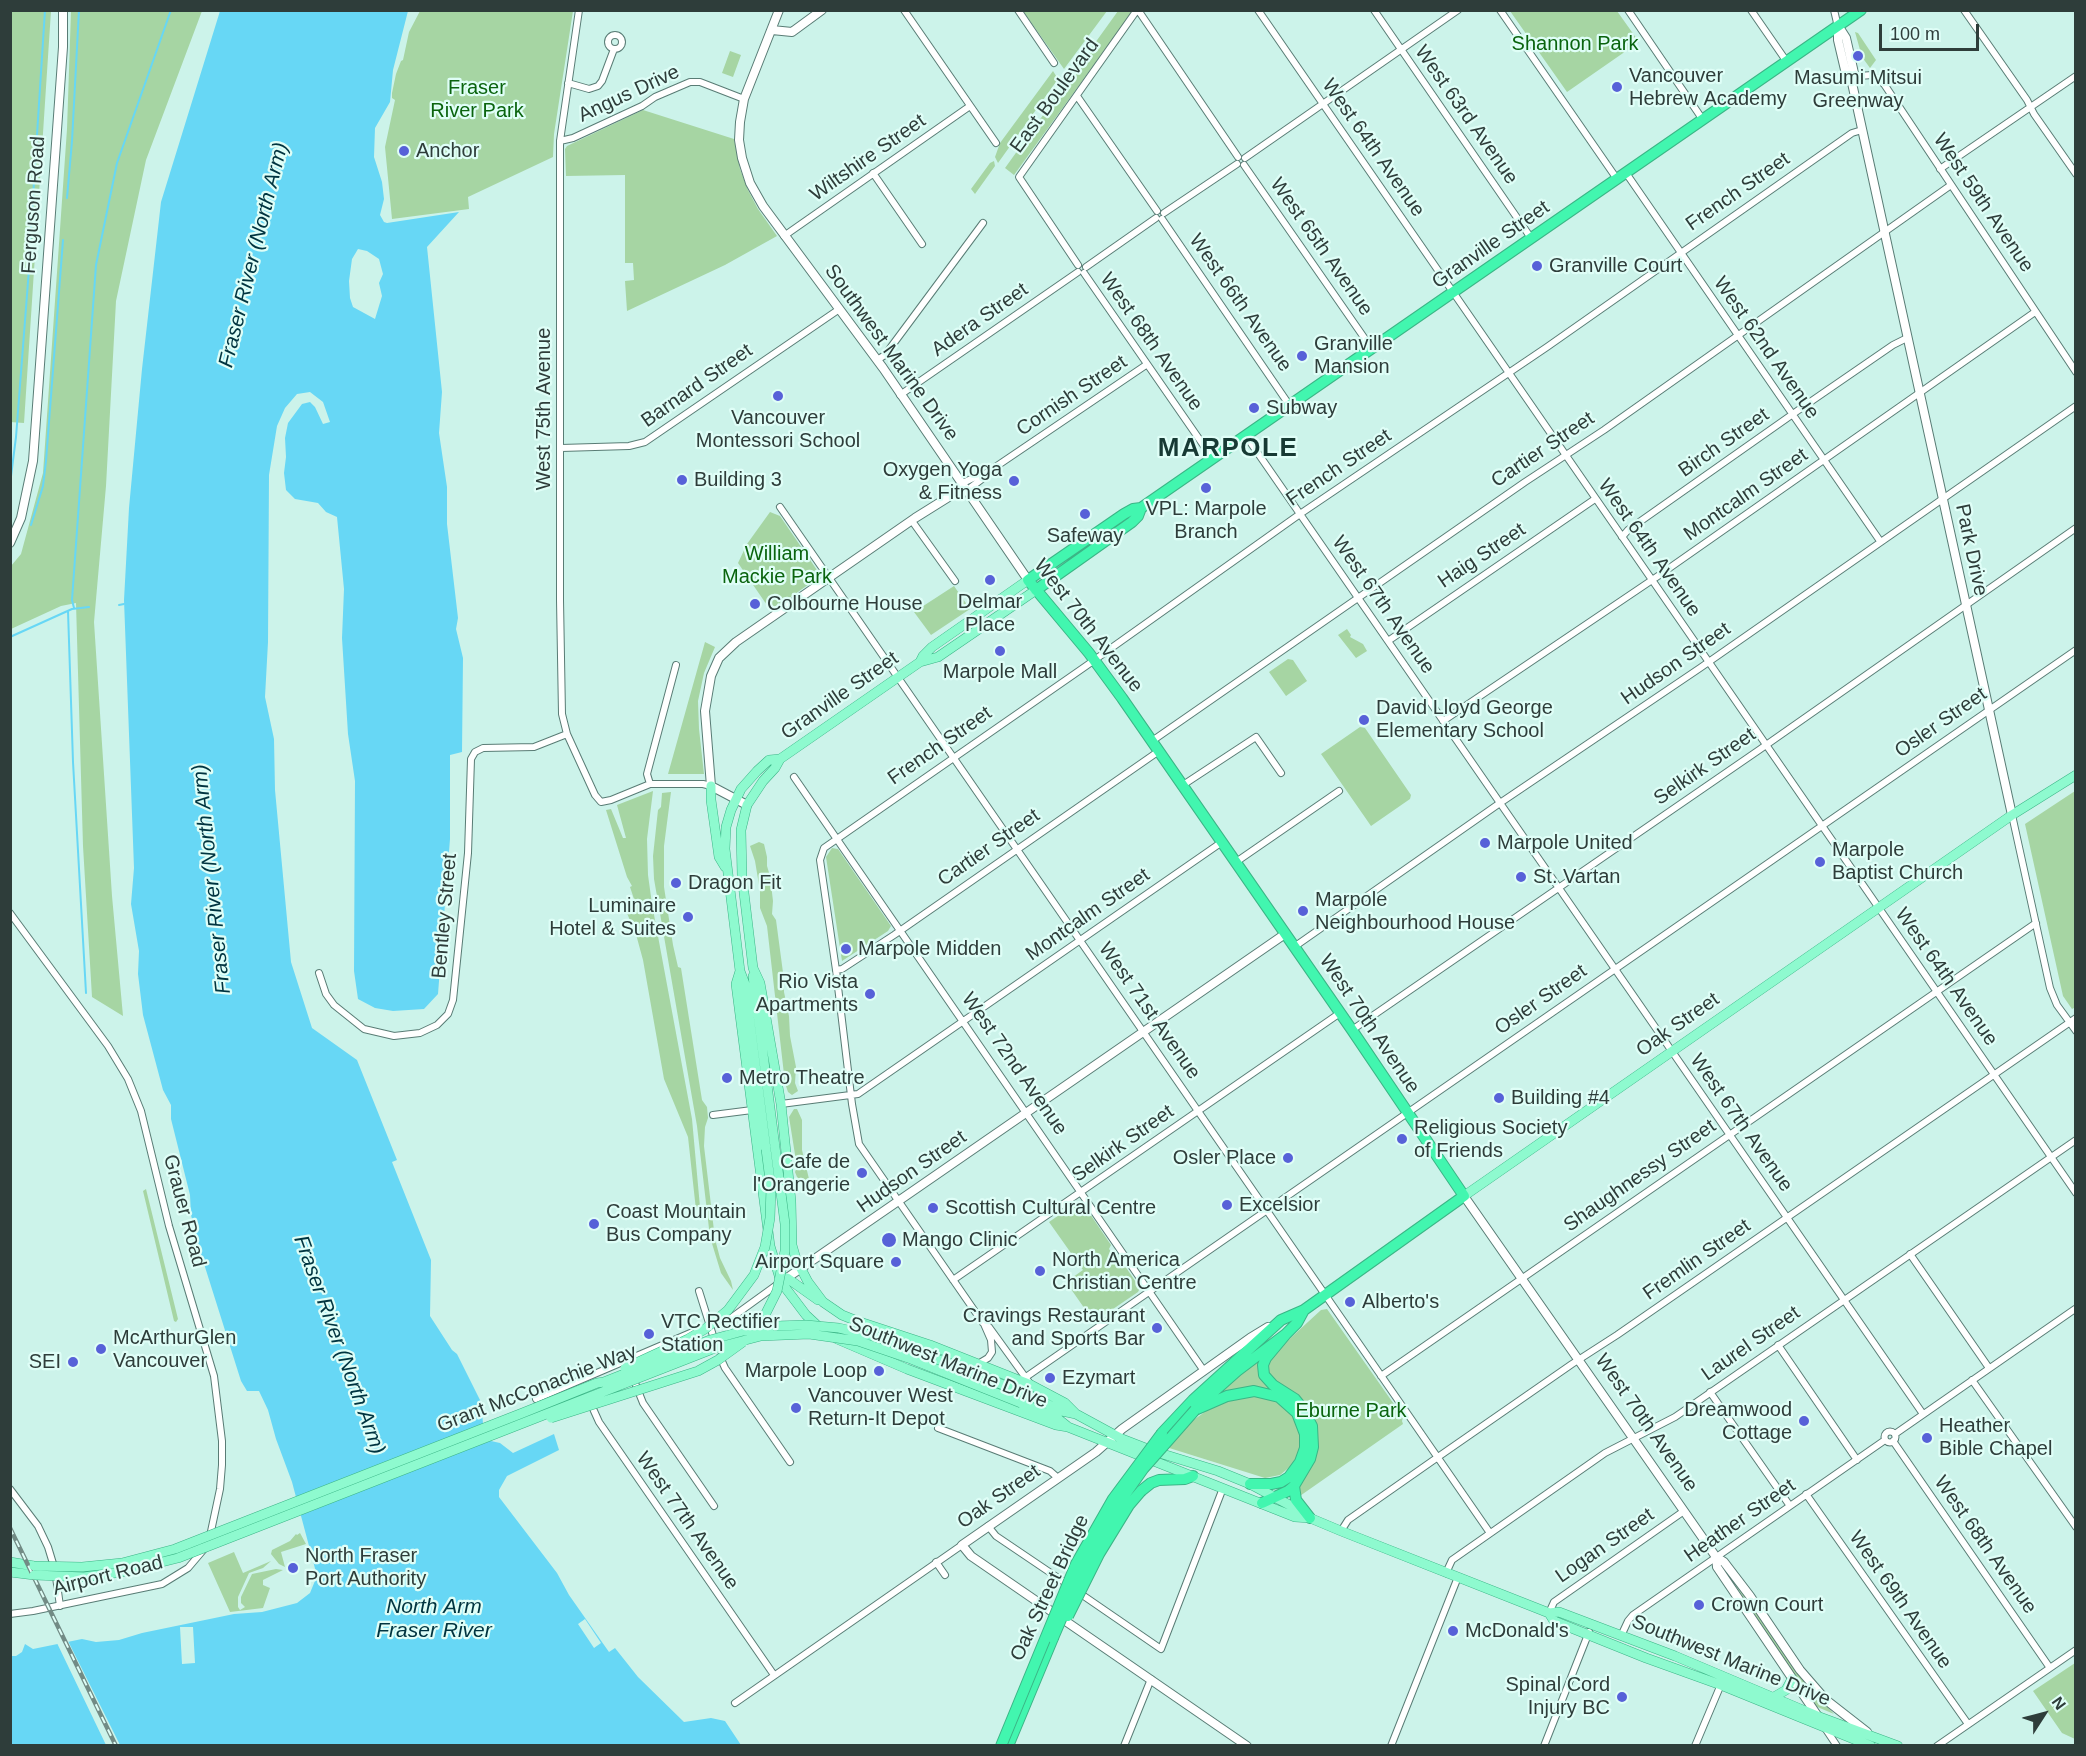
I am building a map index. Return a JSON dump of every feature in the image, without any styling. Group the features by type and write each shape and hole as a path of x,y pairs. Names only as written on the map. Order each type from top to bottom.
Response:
{"highway":[{"name":"Granville Street","path":"1028,580 1124,514 1141,508 1213,459 1861,10"},
{"name":"Granville Street","path":"1036,590 1132,522 1138,516 1141,508"},
{"name":"West 70th Avenue","path":"1028,580 1094,660 1152,741 1464,1196"},
{"name":"Oak Street","path":"1197,1406 1281,1320 1304,1310 1464,1196"},
{"name":"Oak Street","path":"1197,1406 1237,1371 1286,1334 1297,1323 1304,1310"},
{"path":"1262,1503 1294,1486 1310,1459 1313,1440 1312,1426 1299,1403 1264,1375 1263,1368 1266,1358 1286,1334"},
{"path":"1197,1406 1237,1393 1254,1391 1279,1397 1297,1413 1305,1434 1305,1448 1300,1462 1281,1482 1271,1485 1250,1484"},
{"name":"Oak Street Bridge","path":"1008,1746 1083,1568 1119,1503 1143,1469 1197,1406"},
{"name":"Oak Street Bridge","path":"1001,1746 1064,1593 1095,1528 1137,1464 1162,1433 1197,1406"},
{"path":"1053,1638 1067,1620 1099,1554 1133,1498 1150,1483 1193,1476"},
{"path":"1294,1486 1296,1500 1310,1518"}],"main road":[{"name":"Granville Street","path":"920,662 932,647 1028,580"},
{"name":"Granville Street","path":"747,805 780,759 920,662 938,657 1036,590"},
{"name":"Granville Street","path":"736,799 741,789 769,760 780,759"},
{"name":"Oak Street","path":"1464,1196 2012,815 2076,775"},
{"path":"711,786 719,857 728,872"},
{"name":"Southwest Marine Drive","path":"736,799 726,827 725,849 740,971 736,984 770,1246 784,1280 817,1326 837,1339 907,1369 1014,1410 1068,1427 1295,1517 1310,1518"},
{"name":"Southwest Marine Drive","path":"747,805 741,830 740,852 753,968 760,983 781,1104 792,1201 792,1245 801,1269 823,1302 842,1315 930,1346 1027,1385"},
{"path":"597,1383 602,1378 688,1339 715,1322 737,1300 753,1275 765,1247 771,1203 771,1148 753,968"},
{"path":"531,1421 541,1421 698,1371 735,1349 765,1315 777,1291 786,1251 785,1224 745,984 740,971"},
{"path":"784,1280 823,1302"},
{"name":"Grant McConachie Way","path":"10,1572 122,1563 175,1549 597,1383 728,1335 775,1326 806,1325 839,1328 874,1336 1027,1385 1062,1411 1076,1414"},
{"name":"Grant McConachie Way","path":"10,1562 34,1570 84,1577 123,1572 178,1558 715,1348 753,1338 785,1334 825,1335 858,1341 920,1362 1058,1418 1068,1427"},
{"name":"Southwest Marine Drive","path":"1076,1414 1153,1451 1250,1484 1310,1518 1341,1531 1550,1613 1559,1612 1621,1636 1855,1743 1871,1740"},
{"name":"Southwest Marine Drive","path":"1550,1613 1554,1621 1646,1658 1774,1697 1871,1740 1898,1746"},
{"path":"1774,1697 1786,1690 1792,1679"}],"street":[{"name":"Ferguson Road","path":"10,543 21,518 33,461 62,59 63,10"},
{"name":"West 75th Avenue","path":"579,10 560,141 562,714 567,734 595,795 600,801 611,800 650,784"},
{"name":"Southwest Marine Drive","path":"779,10 744,99 739,140 744,166 756,195 784,236 877,360 964,488"},
{"path":"772,30 792,32 822,10"},
{"path":"904,10 996,143"},
{"path":"1018,10 1054,63"},
{"name":"East Boulevard","path":"1021,172 1138,10"},
{"name":"West 65th Avenue","path":"1138,10 1372,349"},
{"name":"West 64th Avenue","path":"1258,10 2076,1193"},
{"name":"West 63rd Avenue","path":"1374,10 1531,238"},
{"name":"Adera Street","path":"900,394 1458,10"},
{"name":"West 62nd Avenue","path":"1500,10 1621,176 1680,252 1880,541"},
{"path":"1628,10 1703,120"},
{"path":"1751,10 1787,62"},
{"path":"1834,10 1838,27"},
{"path":"1964,10 2076,174"},
{"name":"Park Drive","path":"1838,27 1846,38 1854,73 1851,81 2050,988 2057,1005 2072,1020"},
{"path":"568,83 590,89 598,86 614,49"},
{"name":"West 59th Avenue","path":"1851,81 1866,75 1872,75 1880,80 2076,372"},
{"path":"1940,169 2076,76"},
{"name":"Angus Drive","path":"560,141 573,138 690,82 700,82 744,99"},
{"name":"West 66th Avenue","path":"1077,96 1290,406"},
{"name":"Wiltshire Street","path":"784,236 970,106"},
{"path":"1316,109 1327,111"},
{"name":"French Street","path":"836,838 1852,133 1862,130"},
{"name":"West 68th Avenue","path":"1021,172 1020,180 1213,459"},
{"path":"873,174 922,244"},
{"name":"Cartier Street","path":"1152,741 1952,185"},
{"path":"877,360 885,355 983,224"},
{"name":"Barnard Street","path":"561,448 629,446 645,442 838,310"},
{"name":"Montcalm Street","path":"1443,721 1652,580 2035,312"},
{"name":"Birch Street","path":"1622,537 1628,530 1792,415 1893,345 1907,338"},
{"name":"Cornish Street","path":"964,488 982,479 985,474 1146,365"},
{"name":"Hudson Street","path":"1294,947 2076,406"},
{"name":"West 67th Avenue","path":"1246,436 1923,1414"},
{"path":"711,786 705,711 709,682 716,664 736,642 912,520 964,488"},
{"name":"West 70th Avenue","path":"964,488 1028,580"},
{"name":"Haig Street","path":"1388,641 1595,499"},
{"name":"West 71st Avenue","path":"780,507 1490,1533"},
{"path":"912,520 955,580"},
{"name":"Selkirk Street","path":"1352,1030 2076,528"},
{"name":"Osler Street","path":"1027,1385 1150,1291 2076,650"},
{"path":"676,665 647,774 650,784 703,784 747,805"},
{"name":"Bentley Street","path":"319,973 326,994 334,1005 364,1029 394,1036 420,1033 437,1024 448,1014 453,1000 468,853 471,759 475,752 483,748 534,747 567,734"},
{"path":"1183,785 1256,737 1281,773"},
{"name":"Cartier Street","path":"836,970 842,969 900,930 1159,751"},
{"name":"West 72nd Avenue","path":"794,777 1204,1371"},
{"path":"1236,862 1339,791"},
{"path":"836,838 824,848 820,860 859,1144 983,1323 991,1340 993,1352 977,1364"},
{"name":"Montcalm Street","path":"781,1104 858,1094 1222,842"},
{"name":"Grauer Road","path":"10,913 113,1054 128,1079 141,1111 169,1226 214,1376 222,1441 221,1473 208,1541 203,1551"},
{"name":"Shaughnessy Street","path":"1382,1376 2036,923"},
{"name":"Hudson Street","path":"536,1399 731,1318 1285,934"},
{"name":"Selkirk Street","path":"953,1280 1340,1013"},
{"path":"2072,1020 2076,1031"},
{"name":"Fremlin Street","path":"1341,1531 1348,1520 1438,1457 2072,1020"},
{"path":"712,1115 752,1110"},
{"name":"Laurel Street","path":"1446,1573 1452,1560 1605,1453 1675,1417 2076,1140"},
{"name":"West 70th Avenue","path":"1464,1196 1716,1557 1724,1562 1750,1596 1813,1687 1871,1740"},
{"path":"764,1204 792,1201"},
{"path":"1910,1254 1989,1368"},
{"path":"699,1291 725,1368 790,1462"},
{"path":"1894,1438 1923,1414 2075,1310 2076,1302"},
{"name":"Oak Street","path":"735,1703 1058,1478 1250,1338 1281,1320"},
{"path":"983,1323 989,1327 1027,1385"},
{"path":"1778,1345 1857,1460"},
{"path":"626,1360 643,1403 714,1506"},
{"path":"1972,1380 2076,1527"},
{"name":"West 77th Avenue","path":"581,1381 599,1422 774,1676"},
{"path":"1710,1392 1790,1506"},
{"path":"938,1428 1050,1471 1058,1478"},
{"name":"West 68th Avenue","path":"1894,1438 2050,1668"},
{"name":"Heather Street","path":"1621,1636 1633,1615 1885,1440 1888,1442 1894,1438"},
{"path":"988,1526 996,1536 1161,1648 1223,1488"},
{"path":"10,1489 38,1526 48,1547 55,1570 60,1606"},
{"name":"West 69th Avenue","path":"1806,1494 1968,1724"},
{"name":"Logan Street","path":"1550,1613 1554,1602 1684,1511"},
{"path":"962,1545 971,1556 1247,1746"},
{"name":"Airport Road","path":"10,1614 60,1606 162,1584 188,1568 203,1551"},
{"name":"West 70th Avenue","path":"1716,1557 1717,1567 1837,1746"},
{"path":"936,1562 945,1575"},
{"path":"1391,1746 1458,1578"},
{"path":"1544,1746 1592,1624"},
{"path":"1936,1746 2076,1650"},
{"path":"1124,1746 1151,1679"},
{"path":"1695,1746 1722,1681"}],"green space":[{"path":"10,11 51,11 24,423 10,422"},
{"path":"71,11 202,11 146,160 116,301 106,486 94,622 112,896 123,1016 92,997 83,846 76,603 61,606 11,629 11,566 21,554 43,473 67,129"},
{"name":"Fraser River Park","path":"420,11 573,11 554,134 553,157 468,197 469,209 392,219 385,147 395,100 392,98 392,93 409,32"},
{"path":"1023,11 1107,11 1064,69"},
{"path":"1118,11 1133,11 1014,175 1005,168"},
{"name":"Shannon Park","path":"1510,11 1617,11 1639,42 1567,92"},
{"path":"1855,32 1858,33 1876,60 1870,68 1862,57"},
{"path":"730,51 741,55 733,77 722,73"},
{"path":"1053,71 1058,79 998,163 995,157 1000,143"},
{"name":"Fraser River Park","path":"643,110 734,139 740,169 748,190 777,236 725,265 627,311 625,281 634,280 633,263 625,263 625,175 566,176 565,149"},
{"path":"994,161 995,166 975,194 971,189 990,163"},
{"name":"William Mackie Park","path":"770,512 780,516 820,577 816,582 812,582 771,611 738,563 747,544"},
{"path":"954,586 970,609 931,635 914,612"},
{"path":"1347,629 1350,637 1363,644 1367,651 1356,658 1338,635"},
{"path":"705,642 715,647 704,673 698,701 704,774 668,774"},
{"path":"1288,659 1293,660 1307,681 1286,696 1269,672"},
{"path":"1360,727 1365,728 1411,795 1410,799 1371,826 1321,754"},
{"path":"653,791 647,839 648,875 692,1119 700,1207 696,1210 688,1137 664,1079 643,960 623,903 634,899 630,887 632,886 627,877 606,810 611,809 623,838 626,838 617,805"},
{"path":"2075,791 2076,1007 2072,1009 2063,996 2025,824"},
{"path":"671,792 664,846 664,887 673,945 678,967 681,968 702,1100 707,1107 708,1118 704,1146 715,1239 733,1290 721,1273 710,1237 697,1126 654,879 653,856 658,810 661,807 662,793"},
{"path":"759,842 764,844 767,857 773,901 772,914 776,920 796,1067 795,1083 798,1091 792,1095 788,1092 785,1083 767,926 760,908 760,891 750,846"},
{"path":"832,848 838,849 891,926 888,931 842,961 826,857"},
{"path":"794,1109 797,1109 802,1120 802,1150 809,1179 807,1183 801,1182 795,1172 797,1167 789,1117"},
{"path":"146,1189 178,1319 176,1322 143,1191"},
{"path":"1080,1203 1084,1205 1111,1245 1109,1249 1112,1253 1116,1253 1140,1288 1138,1292 1094,1322 1066,1282 1083,1270 1049,1222"},
{"name":"Eburne Park","path":"1327,1309 1403,1417 1403,1424 1297,1498 1297,1489 1316,1455 1267,1371 1271,1356 1321,1310"},
{"path":"1260,1356 1270,1391 1222,1393 1229,1383"},
{"path":"1255,1395 1284,1404 1299,1425 1301,1448 1292,1467 1280,1475 1265,1478 1166,1447 1192,1421 1219,1402"},
{"path":"300,1533 306,1544 281,1552 285,1567 279,1564 271,1554 272,1550"},
{"path":"234,1552 243,1573 271,1561 263,1568 249,1573 238,1597 240,1610 245,1607 241,1603 241,1597 252,1574 276,1569 283,1570 263,1580 263,1585 270,1588 263,1608 230,1612 208,1563"},
{"path":"1722,1565 1809,1687 1834,1714 1815,1706"},
{"path":"2075,1663 2075,1739 2062,1733 2033,1691"}],"water":[{"name":"North Arm Fraser River","path":"220,11 408,11 393,70 390,102 375,128 374,157 382,182 384,199 380,215 387,223 459,212 427,247 442,392 439,433 447,487 447,524 458,618 456,629 463,658 462,752 450,755 450,839 438,994 424,1009 393,1011 375,1008 358,999 354,971 355,781 348,734 342,638 344,589 337,517 326,512 318,503 295,499 286,490 284,473 288,423 302,404 310,402 323,424 330,422 323,402 310,392 297,394 285,408 277,426 269,475 268,642 265,697 274,739 275,790 291,962 312,1028 357,1060 397,1160 392,1162 431,1260 430,1316 457,1354 481,1402 484,1434 491,1441 500,1443 513,1453 554,1434 559,1450 507,1476 499,1490 499,1497 557,1573 569,1595 609,1652 615,1648 638,1677 684,1722 711,1718 725,1721 741,1745 11,1745 10,1656 16,1656 22,1652 25,1644 33,1649 82,1639 96,1642 119,1640 234,1614 262,1612 297,1603 310,1593 317,1576 292,1482 268,1410 259,1391 247,1391 241,1381 199,1248 191,1215 190,1195 171,1119 171,1105 163,1090 143,1015 138,974 139,951 131,904 134,868 124,600 129,508 161,202","holes":["358,249 367,251 379,259 383,274 379,283 382,296 375,319 353,307 350,298 349,281 352,259"]}],"pier":[{"path":"585,1619 601,1643 594,1648 578,1624"},
{"path":"180,1627 193,1627 195,1663 182,1664"},
{"path":"67,1639 120,1745 106,1745 56,1641"}],"waterway":[{"path":"29,260 45,10"},
{"path":"67,198 79,10"},
{"path":"74,608 72,600 96,265 117,163 171,10"},
{"path":"31,525 43,486 46,461 63,240"},
{"path":"10,484 16,437 29,269"},
{"path":"119,605 124,604"},
{"path":"10,637 72,609 89,607"},
{"path":"68,611 73,762 86,993"}],"railway":[{"path":"10,1528 116,1746"}],"place":[{"name":"Masumi Mitsui Greenway","path":"1858,56"},
{"name":"Vancouver Hebrew Academy","path":"1617,87"},
{"name":"Anchor","path":"404,151"},
{"name":"Granville Court","path":"1537,266"},
{"name":"Granville Mansion","path":"1302,356"},
{"name":"Vancouver Montessori School","path":"778,396"},
{"name":"Subway","path":"1254,408"},
{"name":"Building 3","path":"682,480"},
{"name":"Oxygen Yoga & Fitness","path":"1014,481"},
{"name":"VPL: Marpole Branch","path":"1206,488"},
{"name":"Safeway","path":"1085,514"},
{"name":"Delmar Place","path":"990,580"},
{"name":"Colbourne House","path":"755,604"},
{"name":"Marpole Mall","path":"1000,651"},
{"name":"David Lloyd George Elementary School","path":"1364,720"},
{"name":"Marpole United","path":"1485,843"},
{"name":"Marpole Baptist Church","path":"1820,862"},
{"name":"St. Vartan","path":"1521,877"},
{"name":"Dragon Fit","path":"676,883"},
{"name":"Marpole Neighbourhood House","path":"1303,911"},
{"name":"Luminaire Hotel & Suites","path":"688,917"},
{"name":"Marpole Midden","path":"846,949"},
{"name":"Rio Vista Apartments","path":"870,994"},
{"name":"Metro Theatre","path":"727,1078"},
{"name":"Building #4","path":"1499,1098"},
{"name":"Religious Society of Friends","path":"1402,1139"},
{"name":"Osler Place","path":"1288,1158"},
{"name":"Cafe de l'Orangerie","path":"862,1173"},
{"name":"Excelsior","path":"1227,1205"},
{"name":"Scottish Cultural Centre","path":"933,1208"},
{"name":"Coast Mountain Bus Company","path":"594,1224"},
{"name":"Mango Clinic","path":"889,1240"},
{"name":"Airport Square","path":"896,1262"},
{"name":"North America Christian Centre","path":"1040,1271"},
{"name":"Alberto's","path":"1350,1302"},
{"name":"Cravings Restaurant and Sports Bar","path":"1157,1328"},
{"name":"VTC Rectifier Station","path":"649,1334"},
{"name":"McArthurGlen Vancouver","path":"101,1349"},
{"name":"SEI","path":"73,1362"},
{"name":"Marpole Loop","path":"879,1371"},
{"name":"Ezymart","path":"1050,1378"},
{"name":"Vancouver West Return-It Depot","path":"796,1408"},
{"name":"Dreamwood Cottage","path":"1804,1421"},
{"name":"Heather Bible Chapel","path":"1927,1438"},
{"name":"North Fraser Port Authority","path":"293,1568"},
{"name":"Crown Court","path":"1699,1605"},
{"name":"McDonald's","path":"1453,1631"},
{"name":"Spinal Cord Injury BC","path":"1622,1697"}],"district":[{"name":"MARPOLE","path":"1228,449"}],"water label":[{"name":"Fraser River (North Arm)","path":"254,255"},
{"name":"Fraser River (North Arm)","path":"212,879"},
{"name":"Fraser River (North Arm)","path":"339,1345"}]}
